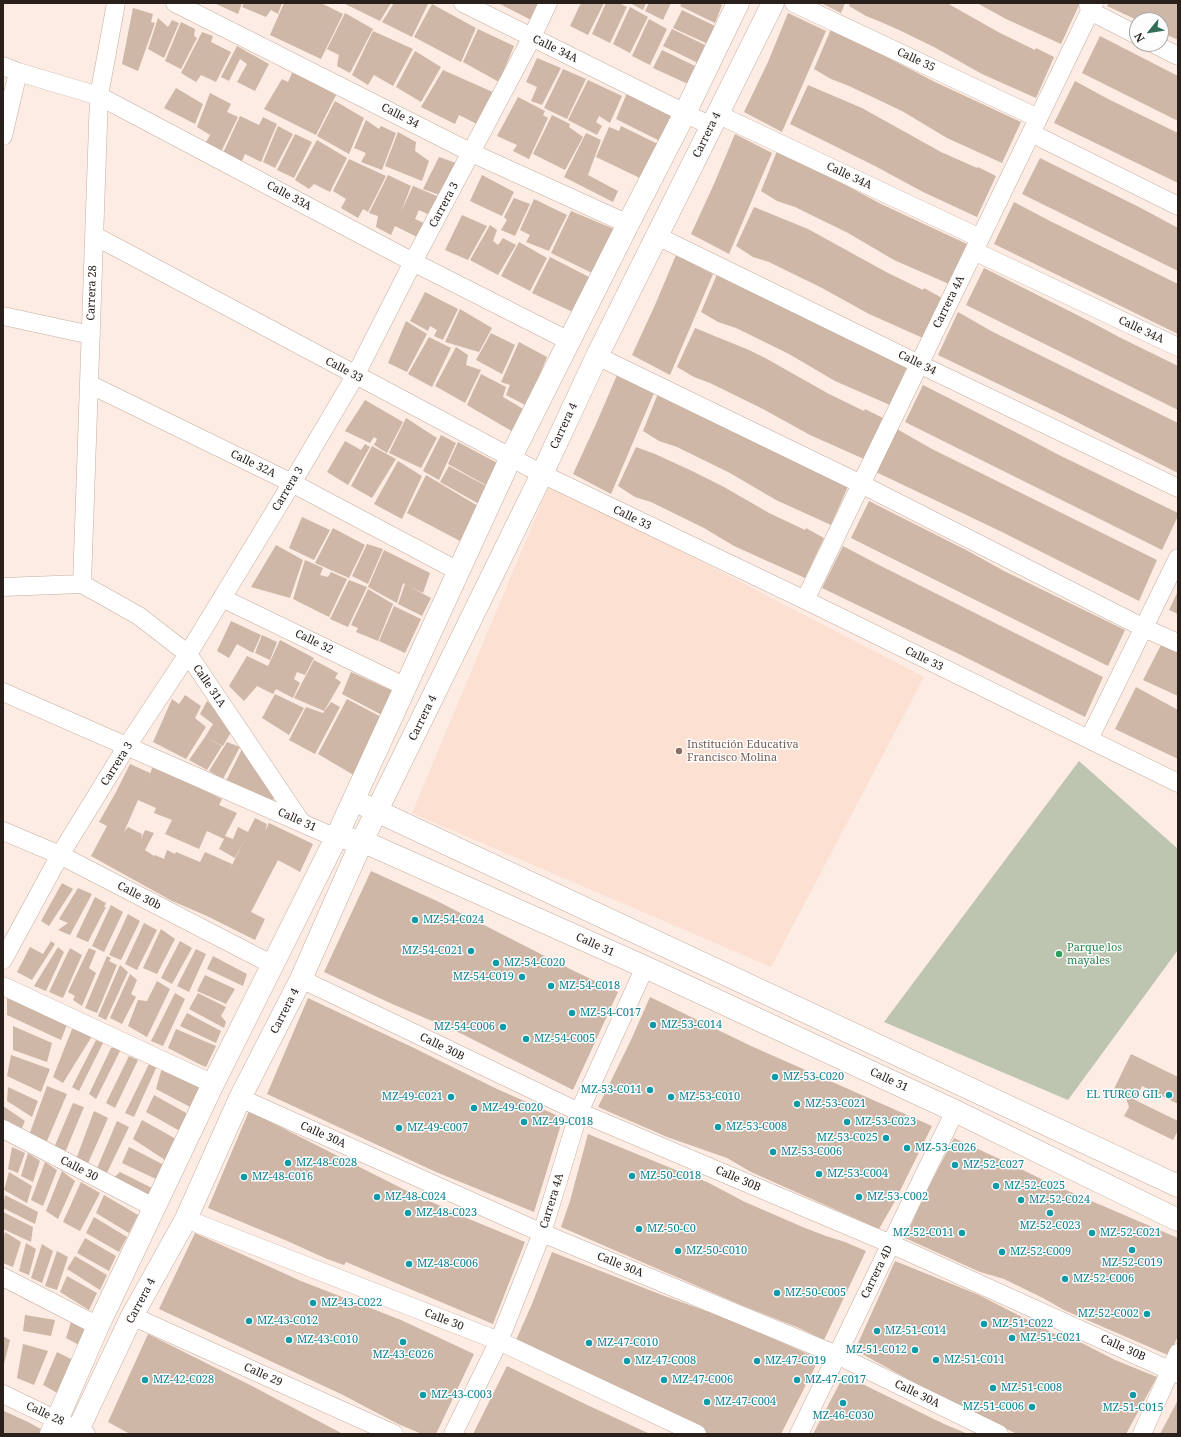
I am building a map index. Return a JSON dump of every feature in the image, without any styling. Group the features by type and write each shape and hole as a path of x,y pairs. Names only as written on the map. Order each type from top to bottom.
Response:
{"main road":[{"path":"54,1427 98,1326 213,1084 336,838 511,457 685,113 738,3"},
{"name":"Carrera 4","path":"80,1433 132,1316 186,1220 240,1098 301,979 362,841 378,812 542,474 596,356 773,3"},
{"path":"353,800 1178,1186"},
{"name":"Calle 31","path":"336,838 362,841 645,967 954,1111 1178,1220"}],"street":[{"name":"Carrera 28","path":"82,584 100,96 116,3"},
{"name":"Calle 34","path":"175,3 472,153 628,224"},
{"name":"Calle 34A","path":"463,3 685,113 714,120 977,244 1178,347"},
{"name":"Carrera 3","path":"3,960 60,855 127,746 188,654 355,376 413,262 472,153 548,3"},
{"name":"Calle 35","path":"794,3 1035,125 1178,206"},
{"name":"Carrera 4A","path":"805,600 1091,6"},
{"path":"1091,6 1129,30"},
{"path":"1169,52 1178,56"},
{"name":"Calle 33A","path":"10,69 100,96 413,262 569,341"},
{"path":"3,136 10,69"},
{"name":"Calle 33","path":"94,236 542,474 805,600 1178,783"},
{"name":"Calle 34","path":"657,236 1178,488"},
{"path":"3,316 91,335"},
{"path":"596,356 861,484 1144,628 1178,643"},
{"name":"Calle 32A","path":"89,384 292,483 458,571"},
{"path":"1088,739 1178,558"},
{"path":"3,587 82,584"},
{"name":"Calle 31A","path":"82,584 139,616 188,654 301,822"},
{"name":"Calle 32","path":"222,598 406,687"},
{"name":"Calle 31","path":"3,692 336,838"},
{"name":"Calle 30b","path":"3,831 60,855 273,965"},
{"name":"Carrera 4A","path":"453,1434 499,1341 542,1233 579,1112 645,967"},
{"name":"Calle 30B","path":"301,979 579,1112 891,1244 1174,1372"},
{"path":"3,986 213,1084"},
{"name":"Calle 30A","path":"240,1098 542,1233 837,1355 999,1434"},
{"name":"Carrera 4D","path":"799,1434 954,1111"},
{"name":"Calle 30","path":"3,1129 155,1208"},
{"name":"Calle 30","path":"186,1220 499,1341 697,1434"},
{"path":"3,1277 98,1326"},
{"name":"Calle 29","path":"132,1316 394,1434"},
{"path":"1142,1434 1174,1372 1178,1353"},
{"name":"Calle 28","path":"3,1394 54,1427 80,1433"}],"shaded area":[{"path":"550,483 924,677 771,967 412,813"}],"green space":[{"name":"Parque los mayales","path":"1079,761 1178,849 1178,950 1068,1100 884,1022"}],"building":[{"path":"214,3 242,3 238,14"},
{"path":"244,3 282,3 278,14 271,10 266,17 242,7"},
{"path":"284,3 321,3 343,14 321,59 270,35"},
{"path":"343,3 391,3 380,21"},
{"path":"394,3 428,4 412,37 382,22"},
{"path":"498,3 540,3 531,20"},
{"path":"581,3 604,3 588,35 570,26"},
{"path":"606,3 619,3 627,7 610,43 592,34"},
{"path":"630,3 646,3 643,10"},
{"path":"649,3 671,3 663,20 645,11"},
{"path":"682,3 719,3 722,5 715,23 680,6"},
{"path":"821,3 845,3 841,13"},
{"path":"850,3 947,3 1000,33 1035,50 1036,48 1054,57 1036,98 982,74 934,47 866,16 849,6"},
{"path":"977,3 1080,3 1061,44 1006,19"},
{"path":"1109,3 1178,3 1178,40 1169,36 1169,12 1129,12 1129,16 1107,6"},
{"path":"432,4 476,28 461,62 414,37"},
{"path":"630,7 648,17 630,53 613,44"},
{"path":"133,8 153,14 151,22 155,23 138,71 122,64"},
{"path":"682,10 715,26 708,44 673,28"},
{"path":"345,13 373,29 350,73 337,66 339,55 327,49"},
{"path":"788,13 826,31 782,132 744,112 768,62"},
{"path":"158,18 168,27 172,20 179,23 164,58 148,49"},
{"path":"649,19 667,29 650,65 632,56"},
{"path":"181,22 195,29 194,36 197,38 181,69 165,61"},
{"path":"478,29 514,46 499,82 463,62"},
{"path":"672,29 705,45 698,63 663,46"},
{"path":"831,29 935,82 1021,122 1002,163 947,138 902,111 831,79 814,69"},
{"path":"373,31 413,49 393,86 374,75 368,85 352,75"},
{"path":"202,32 213,36 211,42 231,52 216,82 201,75 196,82 181,73"},
{"path":"1100,36 1178,76 1178,121 1082,73"},
{"path":"237,46 269,64 255,91 237,82 247,64 240,59 229,81 221,77"},
{"path":"662,50 695,66 688,84 653,68"},
{"path":"415,51 441,67 421,102 396,87"},
{"path":"537,58 561,68 542,105 531,101 537,87 526,82"},
{"path":"563,69 586,79 567,119 544,108"},
{"path":"443,70 495,93 479,125 459,115 455,124 421,107"},
{"path":"293,71 336,95 316,135 264,109 282,79 288,82"},
{"path":"588,80 622,96 610,123 599,116 596,122 602,126 597,135 568,120"},
{"path":"1075,81 1178,133 1178,183 1054,123"},
{"path":"808,85 862,108 941,152 996,176 977,217 923,192 875,166 790,124"},
{"path":"176,88 203,104 195,124 164,108"},
{"path":"210,93 231,104 227,112 238,117 221,152 205,144 210,135 197,127"},
{"path":"627,93 675,117 662,142 616,119"},
{"path":"518,97 545,111 543,115 548,118 529,159 513,151 517,145 497,136"},
{"path":"335,101 364,118 349,154 317,136"},
{"path":"552,115 570,124 569,127 583,137 565,170 533,154"},
{"path":"240,116 259,125 263,117 277,124 261,162 245,154 241,163 223,153"},
{"path":"366,120 379,129 381,126 396,133 382,170 361,162 366,153 354,148"},
{"path":"278,126 293,134 275,168 263,162"},
{"path":"621,126 662,146 644,180 596,157 609,127 619,131"},
{"path":"398,132 416,142 415,151 429,161 422,181 385,166"},
{"path":"586,133 601,140 588,175 618,191 613,202 564,177"},
{"path":"295,134 312,142 294,178 277,170"},
{"path":"735,134 772,153 729,254 691,234"},
{"path":"317,140 347,158 330,192 314,184 309,189 295,180"},
{"path":"777,151 829,176 881,204 967,244 949,284 894,260 848,233 795,207 777,201 761,191"},
{"path":"439,157 459,164 445,197 423,189"},
{"path":"1040,158 1178,228 1178,271 1022,194"},
{"path":"349,159 386,176 368,212 363,209 358,218 341,208 346,199 333,191"},
{"path":"388,175 411,186 401,212 413,186 444,199 434,217 419,210 415,219 428,225 419,238 395,226 391,235 376,227 378,216 369,213"},
{"path":"482,175 514,192 502,216 470,201"},
{"path":"514,198 530,204 515,236 501,230 507,220 504,217"},
{"path":"534,199 567,215 549,251 526,242 530,235 520,230"},
{"path":"1014,202 1178,284 1178,334 994,244"},
{"path":"754,207 808,229 888,273 923,290 924,288 942,298 923,338 869,314 822,288 769,262 753,257 736,246"},
{"path":"571,211 614,229 592,273 551,253"},
{"path":"462,215 487,226 468,260 445,250"},
{"path":"490,225 497,230 493,241 498,245 503,238 516,245 498,275 470,260"},
{"path":"519,242 547,258 530,291 501,276"},
{"path":"676,255 713,274 670,375 632,355"},
{"path":"550,257 591,278 575,313 532,293"},
{"path":"984,268 1178,366 1178,410 966,305"},
{"path":"718,272 908,365 890,405 835,381 789,354 736,328 718,322 701,312"},
{"path":"425,292 458,309 443,340 434,336 437,330 430,326 428,331 410,321"},
{"path":"460,309 492,328 479,352 445,342"},
{"path":"958,312 993,332 1178,423 1178,473 1063,415 938,355"},
{"path":"406,321 427,334 407,372 388,363"},
{"path":"695,328 749,350 829,394 864,411 865,409 883,418 864,459 810,435 763,409 710,383 694,377 677,367"},
{"path":"491,333 515,345 502,374 476,360"},
{"path":"429,337 451,348 432,387 408,374"},
{"path":"519,342 547,357 527,406 506,395 510,385 501,382"},
{"path":"456,347 468,355 466,365 481,370 465,403 435,386"},
{"path":"481,374 506,387 503,397 525,410 515,433 467,405"},
{"path":"617,375 654,393 611,494 573,474"},
{"path":"923,385 1057,454 1178,513 1162,550 905,422"},
{"path":"659,391 849,484 831,525 776,500 730,473 677,447 659,441 643,431"},
{"path":"365,400 403,422 387,453 374,445 377,439 374,437 370,443 345,431"},
{"path":"406,418 437,438 421,468 389,453"},
{"path":"897,429 932,449 1157,560 1139,601 1002,532 876,472"},
{"path":"441,435 456,443 439,480 423,471"},
{"path":"345,441 361,450 365,444 370,447 348,485 327,472"},
{"path":"458,442 501,465 491,488 448,464"},
{"path":"372,446 396,459 372,498 351,486"},
{"path":"636,447 690,470 724,487 769,513 805,530 806,528 824,538 805,578 734,546 704,528 651,502 635,497 618,486"},
{"path":"398,461 422,476 402,519 374,504"},
{"path":"449,466 488,487 479,504 440,482"},
{"path":"426,475 478,506 460,541 407,513"},
{"path":"869,501 970,552 1004,571 1125,630 1108,666 851,538"},
{"path":"302,517 330,530 314,560 289,548"},
{"path":"333,528 365,545 349,578 315,563"},
{"path":"367,544 383,549 368,584 352,576"},
{"path":"276,545 303,560 290,598 251,587"},
{"path":"843,546 1103,677 1085,717 822,588"},
{"path":"384,550 430,573 423,593 408,586 431,598 422,616 398,604 405,584 403,583 397,603 368,587"},
{"path":"305,560 323,568 320,575 328,577 331,572 347,579 329,617 293,599"},
{"path":"349,580 367,587 348,627 330,619"},
{"path":"368,589 393,604 378,641 356,632 358,628 351,625"},
{"path":"1178,591 1178,614 1169,610"},
{"path":"394,606 421,619 405,653 379,641"},
{"path":"231,621 261,635 253,653 237,644 229,658 217,651"},
{"path":"262,635 277,642 270,660 255,653"},
{"path":"280,640 314,658 305,675 297,672 294,679 300,683 293,698 276,689 273,694 257,686 244,701 229,686 247,656 268,666"},
{"path":"1162,643 1178,651 1178,696 1143,680"},
{"path":"314,660 338,673 335,678 341,682 324,711 294,698"},
{"path":"351,672 393,691 382,715 342,694"},
{"path":"1136,687 1178,710 1178,759 1115,729"},
{"path":"275,694 304,708 289,735 262,718"},
{"path":"185,695 201,706 195,718 206,727 186,759 153,742 172,699 179,704"},
{"path":"347,699 385,719 357,777 318,754"},
{"path":"207,701 234,727 223,746 205,737 213,724 200,714"},
{"path":"331,702 340,707 315,754 289,740 306,707 323,713"},
{"path":"205,737 222,746 207,770 189,760"},
{"path":"227,742 240,747 223,779 209,771"},
{"path":"245,743 276,793 272,802 226,781"},
{"path":"130,764 150,773 147,781 153,766 222,799 219,805 237,813 225,836 233,839 238,827 248,832 255,818 267,824 265,831 269,823 313,844 300,872 278,860 251,912 265,919 255,940 207,916 172,901 91,856 107,826 99,822","holes":["138,800 156,808 154,813 172,820 165,834 199,849 207,831 224,839 219,849 235,858 246,837 229,871 232,864 205,852 200,862 167,850 164,859 155,855 154,856 145,850 154,833 145,830 141,839 142,834 128,827 124,832"]},
{"path":"371,871 437,901 618,992 573,1090 460,1033 390,1003 324,972"},
{"path":"62,883 73,889 49,926 41,921"},
{"path":"78,888 92,894 70,935 58,930 68,923 59,919"},
{"path":"95,897 106,903 104,907 106,907 88,942 76,937"},
{"path":"111,905 123,912 104,952 92,946"},
{"path":"128,914 140,921 121,960 109,955"},
{"path":"144,923 157,930 137,970 125,964"},
{"path":"161,929 175,939 157,974 143,968"},
{"path":"51,941 55,944 32,980 17,972 30,947 43,954"},
{"path":"180,941 192,948 172,984 161,978"},
{"path":"58,947 64,952 46,991 34,986"},
{"path":"70,948 82,955 63,998 49,992"},
{"path":"89,948 96,951 89,968 96,973 82,1006 73,1000 75,996 68,992"},
{"path":"196,949 206,954 189,992 177,986"},
{"path":"107,956 111,958 109,961 117,965 97,1013 85,1008"},
{"path":"213,956 247,974 243,986 207,969"},
{"path":"120,965 128,972 106,1020 98,1016"},
{"path":"130,974 137,980 131,994 136,997 122,1024 110,1018"},
{"path":"205,975 235,989 226,1004 197,991"},
{"path":"157,981 170,989 147,1037 128,1026 138,1000 147,1001"},
{"path":"7,990 68,1022 61,1040 7,1015"},
{"path":"175,993 185,999 163,1046 151,1041"},
{"path":"198,993 226,1007 221,1016 226,1022 224,1028 189,1009"},
{"path":"650,997 751,1046 932,1126 895,1201 879,1229 751,1172 727,1158 667,1137 598,1107"},
{"path":"308,998 497,1089 563,1118 534,1212 436,1172 267,1094"},
{"path":"187,1013 221,1031 216,1043 180,1026"},
{"path":"13,1026 52,1043 47,1062 13,1050"},
{"path":"72,1029 94,1033 63,1083 53,1077"},
{"path":"176,1029 216,1046 206,1067 168,1048"},
{"path":"96,1040 103,1043 79,1091 72,1087"},
{"path":"122,1047 96,1099 89,1094 111,1048"},
{"name":"EL TURCO GIL","path":"1131,1054 1178,1077 1178,1104 1142,1086 1135,1100 1178,1121 1178,1130 1173,1140 1124,1116 1129,1107 1126,1098 1113,1091"},
{"path":"11,1055 50,1069 41,1092 7,1076"},
{"path":"129,1056 138,1060 115,1108 106,1103"},
{"path":"149,1064 157,1066 134,1117 125,1113"},
{"path":"163,1064 204,1085 192,1108 156,1089"},
{"path":"47,1086 67,1094 44,1148 28,1138"},
{"path":"8,1087 38,1101 32,1117 7,1101"},
{"path":"154,1095 188,1114 180,1131 146,1112"},
{"path":"73,1103 84,1107 64,1155 53,1150"},
{"path":"3,1106 25,1121 21,1130 3,1120"},
{"path":"94,1111 108,1118 86,1168 75,1162"},
{"path":"249,1111 403,1189 469,1219 525,1242 493,1324 346,1262 344,1265 327,1259 208,1208"},
{"path":"142,1120 176,1139 165,1160 133,1139"},
{"path":"117,1121 129,1127 105,1177 95,1173"},
{"path":"588,1134 707,1182 745,1202 805,1228 866,1251 824,1340 561,1227 570,1201"},
{"path":"954,1138 1047,1182 1178,1238 1178,1335 1170,1356 1064,1310 1004,1279 980,1272 905,1238 924,1196"},
{"path":"12,1147 25,1153 18,1173 8,1169"},
{"path":"129,1147 164,1165 158,1180 122,1163"},
{"path":"28,1153 40,1161 33,1182 21,1176"},
{"path":"45,1162 57,1170 43,1206 31,1200"},
{"path":"62,1171 75,1181 58,1219 46,1211"},
{"path":"9,1172 32,1186 27,1203 4,1190"},
{"path":"120,1172 152,1188 149,1197 110,1181"},
{"path":"81,1182 100,1193 80,1231 63,1222"},
{"path":"5,1195 38,1212 35,1224 3,1208"},
{"path":"104,1195 138,1215 129,1233 96,1213"},
{"path":"3,1212 33,1227 31,1242 3,1229"},
{"path":"94,1217 127,1237 119,1252 86,1233"},
{"path":"5,1232 21,1242 13,1267 3,1263 3,1242"},
{"path":"195,1233 301,1281 401,1320 474,1354 436,1434 422,1434 398,1424 343,1395 159,1309"},
{"path":"85,1238 116,1256 109,1271 77,1253"},
{"path":"26,1243 36,1249 29,1275 19,1271"},
{"path":"42,1244 53,1251 42,1283 31,1278"},
{"path":"57,1251 68,1257 57,1290 45,1286"},
{"path":"552,1252 739,1323 819,1359 781,1434 708,1434 516,1340"},
{"path":"75,1256 107,1275 100,1290 67,1269"},
{"path":"895,1261 979,1295 1055,1334 1078,1341 1115,1360 1157,1377 1126,1434 1017,1434 933,1393 855,1350"},
{"path":"67,1276 97,1293 89,1310 60,1292"},
{"path":"25,1315 55,1320 51,1336 23,1331"},
{"path":"71,1322 87,1330 81,1346 66,1338"},
{"path":"148,1334 343,1434 130,1434 108,1422"},
{"path":"3,1336 10,1340 4,1364 3,1364"},
{"path":"23,1344 48,1351 34,1385 17,1378"},
{"path":"57,1352 75,1361 61,1395 43,1385"},
{"path":"507,1366 583,1403 650,1434 473,1434"},
{"path":"844,1375 944,1424 968,1434 813,1434"},
{"path":"1178,1400 1178,1434 1160,1434"},
{"path":"4,1411 30,1423 46,1432 45,1434 3,1434"}],"place":[{"name":"Institución Educativa Francisco Molina","path":"679,751"},
{"name":"MZ-54-C024","path":"415,920"},
{"name":"MZ-54-C021","path":"471,951"},
{"name":"Parque los mayales","path":"1059,954"},
{"name":"MZ-54-C020","path":"496,963"},
{"name":"MZ-54-C019","path":"522,977"},
{"name":"MZ-54-C018","path":"551,986"},
{"name":"MZ-54-C017","path":"572,1013"},
{"name":"MZ-53-C014","path":"653,1025"},
{"name":"MZ-54-C006","path":"503,1027"},
{"name":"MZ-54-C005","path":"526,1039"},
{"name":"MZ-53-C020","path":"775,1077"},
{"name":"MZ-53-C011","path":"650,1090"},
{"name":"EL TURCO GIL","path":"1169,1095"},
{"name":"MZ-49-C021","path":"451,1097"},
{"name":"MZ-53-C010","path":"671,1097"},
{"name":"MZ-53-C021","path":"797,1104"},
{"name":"MZ-49-C020","path":"474,1108"},
{"name":"MZ-49-C018","path":"524,1122"},
{"name":"MZ-53-C023","path":"847,1122"},
{"name":"MZ-53-C008","path":"718,1127"},
{"name":"MZ-49-C007","path":"399,1128"},
{"name":"MZ-53-C025","path":"886,1138"},
{"name":"MZ-53-C026","path":"907,1148"},
{"name":"MZ-53-C006","path":"773,1152"},
{"name":"MZ-48-C028","path":"288,1163"},
{"name":"MZ-52-C027","path":"955,1165"},
{"name":"MZ-53-C004","path":"819,1174"},
{"name":"MZ-50-C018","path":"632,1176"},
{"name":"MZ-48-C016","path":"244,1177"},
{"name":"MZ-52-C025","path":"996,1186"},
{"name":"MZ-48-C024","path":"377,1197"},
{"name":"MZ-53-C002","path":"859,1197"},
{"name":"MZ-52-C024","path":"1021,1200"},
{"name":"MZ-48-C023","path":"408,1213"},
{"name":"MZ-52-C023","path":"1050,1213"},
{"name":"MZ-50-C0","path":"639,1229"},
{"name":"MZ-52-C011","path":"962,1233"},
{"name":"MZ-52-C021","path":"1092,1233"},
{"name":"MZ-52-C019","path":"1132,1250"},
{"name":"MZ-50-C010","path":"678,1251"},
{"name":"MZ-52-C009","path":"1002,1252"},
{"name":"MZ-48-C006","path":"409,1264"},
{"name":"MZ-52-C006","path":"1065,1279"},
{"name":"MZ-50-C005","path":"777,1293"},
{"name":"MZ-43-C022","path":"313,1303"},
{"name":"MZ-52-C002","path":"1147,1314"},
{"name":"MZ-43-C012","path":"249,1321"},
{"name":"MZ-51-C022","path":"984,1324"},
{"name":"MZ-51-C014","path":"877,1331"},
{"name":"MZ-51-C021","path":"1012,1338"},
{"name":"MZ-43-C010","path":"289,1340"},
{"name":"MZ-43-C026","path":"403,1342"},
{"name":"MZ-47-C010","path":"589,1343"},
{"name":"MZ-51-C012","path":"915,1350"},
{"name":"MZ-51-C011","path":"936,1360"},
{"name":"MZ-47-C008","path":"627,1361"},
{"name":"MZ-47-C019","path":"757,1361"},
{"name":"MZ-42-C028","path":"145,1380"},
{"name":"MZ-47-C006","path":"664,1380"},
{"name":"MZ-47-C017","path":"797,1380"},
{"name":"MZ-51-C008","path":"993,1388"},
{"name":"MZ-43-C003","path":"423,1395"},
{"name":"MZ-51-C015","path":"1133,1395"},
{"name":"MZ-47-C004","path":"707,1402"},
{"name":"MZ-46-C030","path":"843,1403"},
{"name":"MZ-51-C006","path":"1032,1407"}]}
